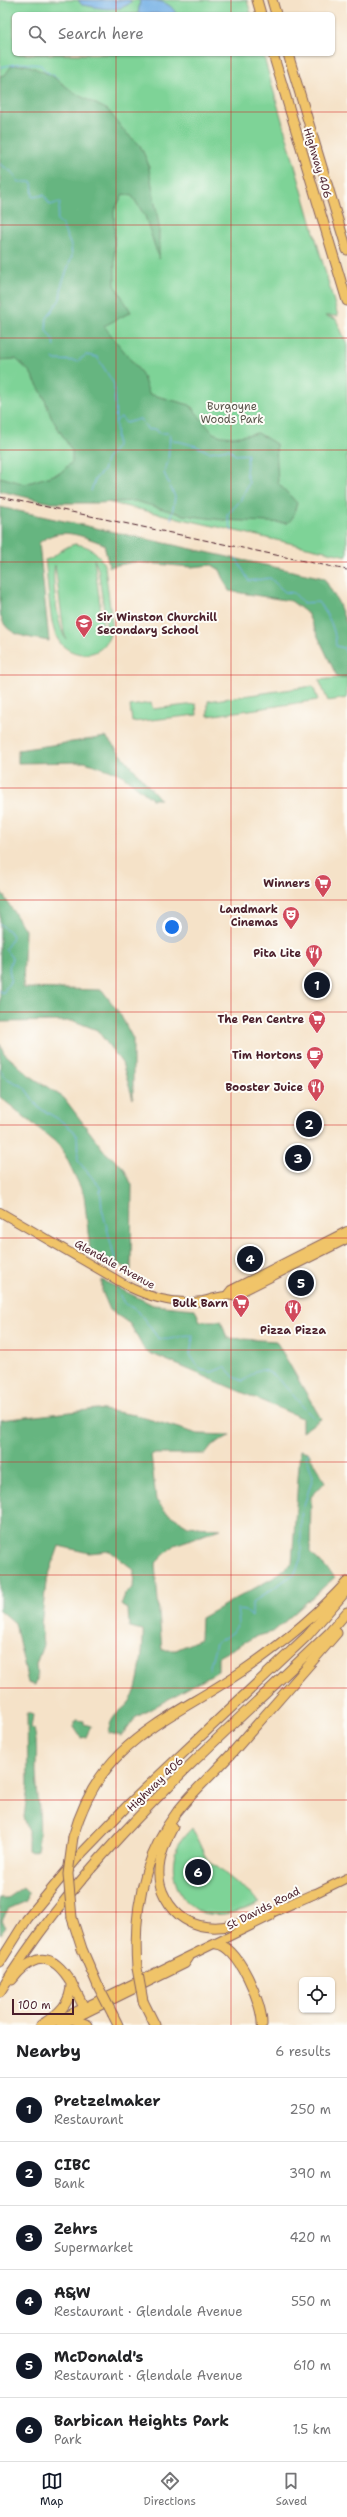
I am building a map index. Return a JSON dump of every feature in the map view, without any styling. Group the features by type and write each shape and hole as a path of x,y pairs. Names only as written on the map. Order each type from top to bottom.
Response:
{"highway":[{"path":"257,0 260,12"},
{"path":"272,0 275,12"},
{"name":"Highway 406","path":"274,56 347,301"},
{"name":"Highway 406","path":"289,56 347,250"},
{"path":"118,2025 98,1986 82,1949 72,1918 68,1874 73,1837 80,1813 92,1788 104,1771 126,1746 148,1729 260,1659 314,1614 347,1582"},
{"name":"Highway 406","path":"0,1962 27,1919 79,1856 129,1804 307,1636 347,1590"},
{"name":"Highway 406","path":"0,1992 27,1947 96,1860 134,1821 329,1633 347,1612"},
{"path":"152,2025 143,2001 136,1968 135,1945 137,1911 150,1861 166,1828 201,1784 222,1764 347,1621"},
{"path":"201,1784 173,1827 160,1860 161,1886 173,1910 192,1923 217,1928 241,1923 314,1894"},
{"path":"0,1953 27,1919"},
{"path":"216,1944 226,1946 233,1953 254,1990 259,2003 262,2025"},
{"path":"0,1996 23,1968 42,1960 61,1967 71,1980 85,2010"},
{"path":"41,2025 54,2018 64,2006 70,1994 71,1980"},
{"path":"143,2001 155,2025"},
{"path":"72,2019 88,2025"}],"main road":[{"name":"Glendale Avenue","path":"0,1212 131,1288 152,1298 179,1303 202,1301 227,1295 233,1296 263,1283 347,1239"},
{"name":"Glendale Avenue","path":"227,1295 231,1290 347,1231"},
{"name":"St Davids Road","path":"48,2025 85,2010 181,1959 189,1958 347,1878"},
{"name":"St Davids Road","path":"61,2025 85,2010"}],"green space":[{"name":"Burgoyne Woods Park","path":"0,0 247,0 250,12 12,12 12,56 264,56 338,316 325,316 336,319 347,344 347,556 80,496 0,481"},
{"path":"12,65 27,65 51,75 76,94 108,110 125,132 140,145 148,163 159,225 159,259 145,216 132,196 123,194 114,211 115,285 131,312 104,326 142,374 149,394 190,405 213,433 222,436 234,437 258,433 276,444 278,483 297,503 293,517 288,523 223,520 184,515 135,501 51,503 0,491 0,477 25,484 60,473 72,462 72,451 51,417 44,397 30,372 16,359 0,360 0,76 5,75"},
{"path":"0,507 324,578 338,602 347,625 347,677 337,677 307,613 291,601 229,591 220,570 212,565 191,567 134,562 109,567 104,544 79,535 63,533 55,534 39,543 49,641 25,637 18,634 6,627 0,612"},
{"path":"75,544 90,548 97,554 105,567 112,627 110,635 104,646 92,653 80,654 64,647 57,638 52,622 45,560 49,559 70,545","holes":["94,559 98,569 106,625 104,634","55,565 64,633 66,639 60,625 56,603 54,580"]},
{"path":"347,677 347,698 328,701 319,680"},
{"path":"313,686 318,700 208,716 208,701"},
{"path":"151,703 153,709 196,704 197,715 132,722 130,706"},
{"path":"106,737 160,799 152,799 121,774 85,762 18,763 18,750"},
{"path":"0,890 25,930 23,988 102,990 120,1014 133,1039 133,1099 122,1063 97,1030 74,1021 0,1022"},
{"path":"0,1044 4,1053 29,1075 64,1098 105,1152 123,1167 132,1185 131,1270 90,1250 84,1195 66,1157 58,1144 0,1097"},
{"path":"102,1280 153,1305 195,1309 200,1321 221,1321 227,1338 276,1341 321,1419 302,1432 302,1418 145,1351 130,1324 110,1310 102,1291"},
{"path":"97,1409 135,1415 198,1434 231,1435 212,1445 205,1454 151,1454 156,1500 167,1513 188,1526 221,1529 174,1545 155,1564 162,1650 176,1650 200,1639 201,1618 273,1578 292,1563 300,1450 308,1452 325,1482 311,1497 310,1552 335,1577 273,1632 254,1637 218,1657 218,1671 135,1718 121,1736 108,1733 112,1720 135,1693 139,1676 143,1644 143,1630 129,1627 128,1609 121,1605 125,1594 133,1589 134,1570 110,1551 89,1553 59,1546 46,1583 41,1625 43,1645 36,1664 37,1679 35,1685 28,1683 15,1623 0,1610 0,1420"},
{"path":"27,1713 33,1715 31,1728 34,1729 36,1740 36,1772 40,1821 37,1850 32,1852 28,1850 28,1830 24,1817 28,1787"},
{"path":"77,1720 84,1721 84,1724 91,1726 86,1737 81,1738 74,1727 74,1722"},
{"path":"192,1828 206,1858 260,1902 247,1908 218,1915 203,1913 194,1909 187,1903 177,1886 173,1867 174,1857 178,1845"},
{"path":"23,1887 28,1892 27,1901 8,1909 2,1921 6,1927 0,1935 0,1898 7,1898"}],"water":[{"path":"78,0 130,0 131,2 120,8 108,9 82,5"},
{"path":"140,0 166,3 175,12 138,12"}],"waterway":[{"path":"0,67 21,63 41,65 45,71 58,78"},
{"path":"0,164 13,173 19,182 32,182 33,197 44,195 50,205 60,202 57,221 62,225 71,246 72,256 62,284 60,299 47,318 46,330 53,340 54,346"},
{"path":"53,358 55,360 78,361 86,355 97,357 114,384 117,446 106,460 103,471 95,479 91,491"},
{"path":"115,422 121,417 126,423 140,419 148,430 156,429 159,433 168,433 170,435 168,461 164,473 175,497 171,519"},
{"path":"170,439 196,446 209,452 229,449 235,455 248,454 246,472 249,483 240,501 227,515 232,531"},
{"path":"236,558 249,581 270,578 285,592 294,593 303,603 318,602 331,622 335,634 336,646 344,648 347,656"},
{"path":"0,924 12,934 13,938 5,949 12,958 9,968 11,980 3,993 0,991"},
{"path":"0,1069 6,1078 24,1087 39,1108 60,1120 74,1131 77,1137 78,1161 100,1187 102,1209 116,1263"},
{"path":"118,1292 124,1303 138,1311 158,1338 172,1339 186,1335 193,1336 190,1355 201,1370 212,1372 225,1367 234,1377 242,1381 258,1370 266,1371 281,1382 315,1418"},
{"path":"209,1670 216,1643 232,1633 239,1623 237,1609 245,1610 252,1617 252,1603 295,1573 301,1558 301,1516 313,1476 306,1456 309,1453"}],"railway":[{"path":"0,497 347,570"}],"place":[{"name":"Sir Winston Churchill Secondary School","path":"84,638"},
{"name":"Winners","path":"323,898"},
{"name":"Landmark Cinemas","path":"291,930"},
{"name":"Pita Lite","path":"314,968"},
{"name":"Pretzelmaker","path":"317,985"},
{"name":"The Pen Centre","path":"317,1034"},
{"name":"Tim Hortons","path":"315,1070"},
{"name":"Booster Juice","path":"316,1102"},
{"name":"CIBC","path":"309,1124"},
{"name":"Zehrs","path":"298,1158"},
{"name":"A&W","path":"250,1259"},
{"name":"McDonald's","path":"301,1283"},
{"name":"Bulk Barn","path":"241,1318"},
{"name":"Pizza Pizza","path":"293,1323"},
{"name":"Barbican Heights Park","path":"198,1872"}]}
